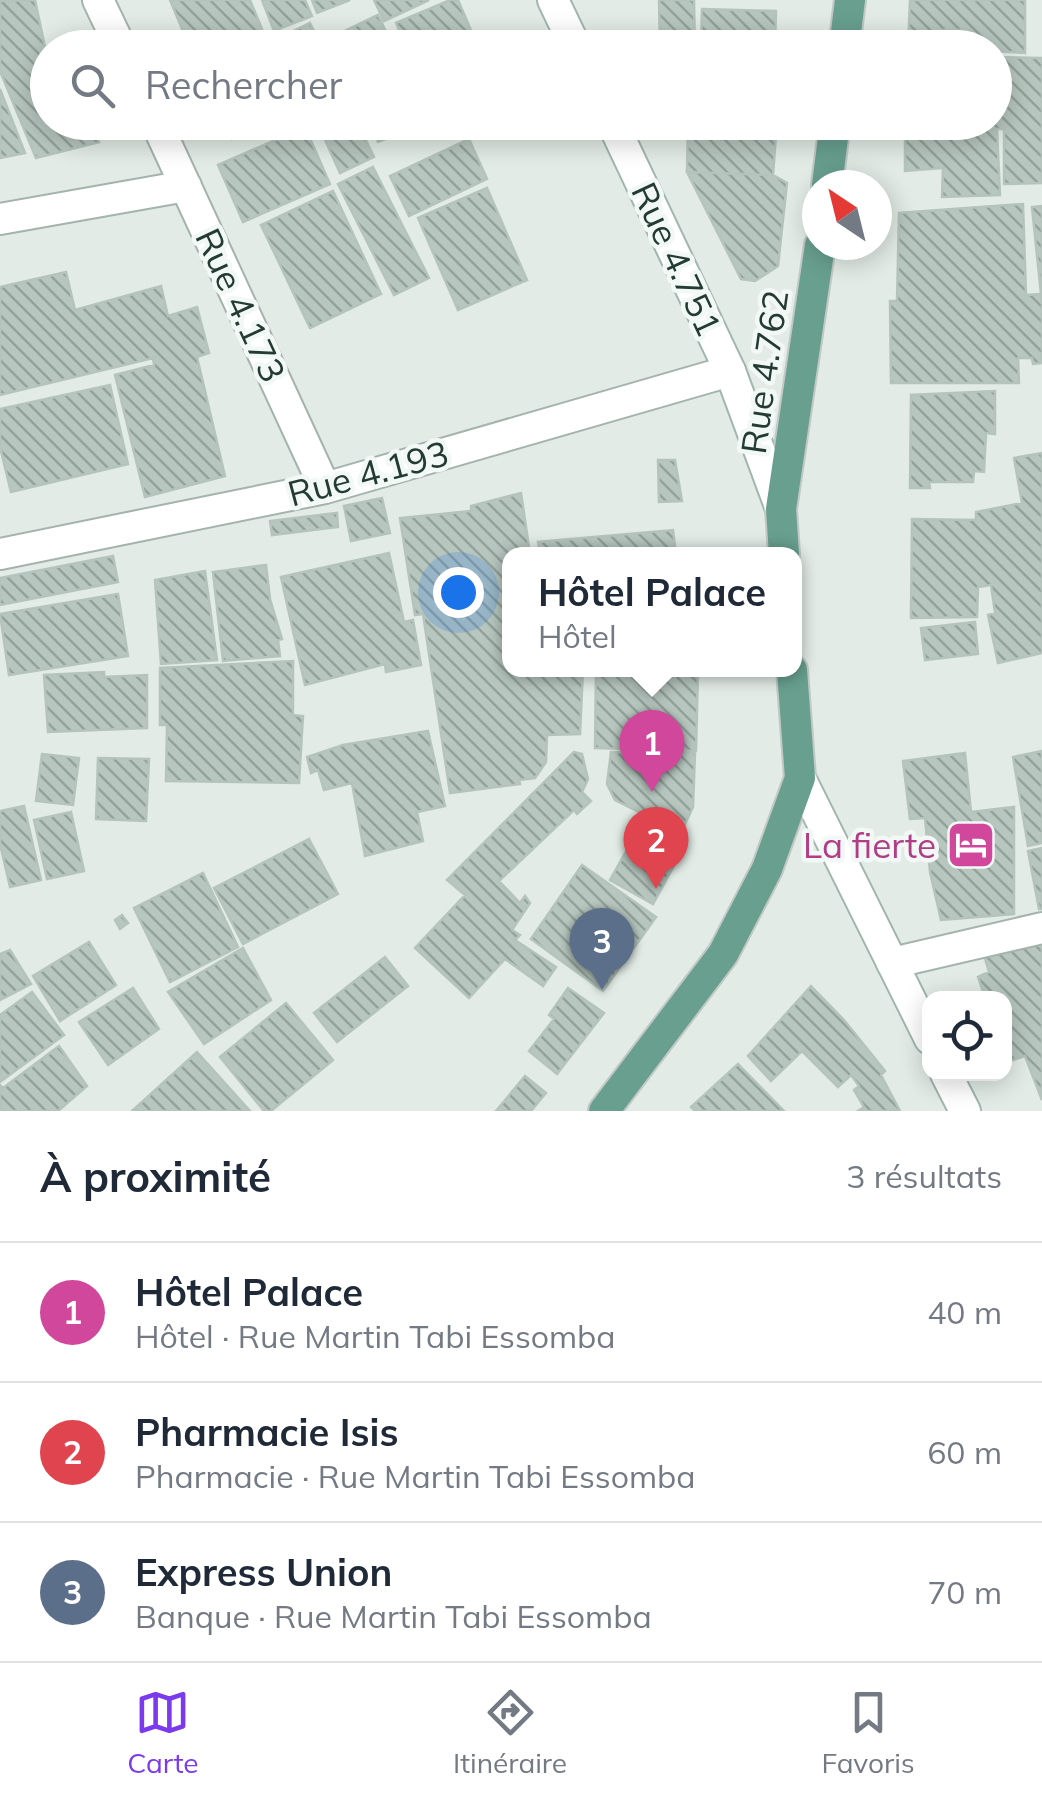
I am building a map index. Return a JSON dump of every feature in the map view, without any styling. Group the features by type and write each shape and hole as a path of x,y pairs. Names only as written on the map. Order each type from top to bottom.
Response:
{"main road":[{"path":"846,30 850,0"},
{"path":"829,170 833,140"},
{"name":"Rue 4.762","path":"784,547 781,509 818,260"},
{"path":"604,1111 723,954 767,869 800,778 793,677"}],"street":[{"path":"98,0 112,30"},
{"path":"553,0 567,30"},
{"name":"Rue 4.173","path":"164,140 326,488"},
{"name":"Rue 4.751","path":"621,140 730,371 781,509"},
{"path":"0,219 186,186"},
{"name":"Rue 4.193","path":"0,554 326,488 730,371"},
{"path":"800,778 922,1023"},
{"path":"892,964 1042,928"},
{"path":"950,1081 965,1111"}],"building":[{"path":"35,0 41,30 30,30 30,140 99,142 36,158 0,71 0,1"},
{"path":"170,0 250,0 262,29 260,30 182,30"},
{"path":"262,0 305,0 312,16 274,30"},
{"path":"312,0 350,0 317,13"},
{"path":"374,0 429,0 384,21"},
{"path":"458,0 471,30 399,30 396,23"},
{"path":"659,0 694,0 695,30 660,30"},
{"path":"910,0 1025,0 1025,53 1012,52 1012,30 909,30"},
{"path":"702,9 776,11 775,30 701,30"},
{"path":"378,15 385,30 347,30"},
{"path":"1012,57 1042,58 1042,183 1004,184 1004,140 1012,140"},
{"path":"0,89 25,153 0,158"},
{"path":"275,140 311,140 330,184 243,222 218,165"},
{"path":"325,140 366,140 374,157 340,173"},
{"path":"469,140 487,179 409,216 390,176"},
{"path":"688,140 776,140 773,175 687,172"},
{"path":"905,140 998,140 1000,195 942,197 943,168 905,171"},
{"path":"373,167 429,278 394,295 338,184"},
{"path":"687,172 773,175 787,183 778,266 755,281 741,279"},
{"path":"487,188 527,280 458,310 418,218"},
{"path":"333,191 381,294 310,328 261,225"},
{"path":"1023,204 1026,295 1041,294 1032,207 1042,206 1042,363 1018,358 1019,383 891,383 890,301 897,301 899,213"},
{"path":"66,272 75,310 161,286 168,316 197,307 209,353 197,357 225,476 145,497 115,375 154,365 153,358 0,395 0,287"},
{"path":"110,385 128,464 11,492 0,447 0,409"},
{"path":"995,391 995,434 986,433 984,472 974,471 973,482 929,482 930,488 910,488 911,395"},
{"path":"1042,453 1042,653 998,663 988,615 995,613 991,585 978,587 977,617 911,618 912,519 976,520 976,512 1022,503 1014,458"},
{"path":"658,460 675,460 682,501 659,502"},
{"path":"521,493 529,547 502,547 502,677 583,677 580,734 547,735 546,762 535,778 519,780 520,784 450,793 423,614 415,615 400,518 471,511 471,506"},
{"path":"382,498 390,533 351,541 344,506"},
{"path":"337,513 338,527 272,535 270,521"},
{"path":"673,530 675,547 539,547 538,542"},
{"path":"389,553 404,622 413,620 421,665 386,672 385,664 305,685 281,577"},
{"path":"113,556 118,582 0,605 0,578"},
{"path":"266,565 270,599 282,639 278,640 280,656 223,661 213,572"},
{"path":"205,571 217,660 161,664 155,580"},
{"path":"118,594 128,656 9,675 0,614"},
{"path":"975,622 978,654 925,660 921,628"},
{"path":"293,661 293,715 303,716 299,783 166,781 167,725 160,725 160,668"},
{"path":"104,672 104,677 147,675 147,728 48,732 44,675"},
{"path":"596,677 698,677 696,751 595,748"},
{"path":"428,731 445,806 417,812 423,841 365,856 352,783 324,790 318,770 311,773 307,757 343,745"},
{"path":"1042,751 1042,843 1028,846 1013,757"},
{"path":"574,752 582,754 588,779 582,792 591,801 577,814 574,810 499,881 520,903 525,896 530,903 512,930 520,935 515,940 556,967 543,986 505,959 469,998 415,948 465,895 447,880"},
{"path":"611,752 695,753 693,807 681,833 615,800 607,784"},
{"name":"La fierte","path":"965,753 971,812 1014,807 1014,914 941,920 930,872 925,818 910,819 903,761"},
{"path":"42,754 79,758 73,805 36,801"},
{"path":"98,758 149,759 146,821 96,819"},
{"path":"24,806 41,880 10,887 0,844 0,811"},
{"path":"71,812 84,871 47,879 34,820"},
{"path":"644,819 687,842 653,904 610,880"},
{"path":"309,839 338,894 243,944 214,888"},
{"path":"1042,848 1042,909 1039,909 1028,851"},
{"path":"582,865 656,917 603,991 531,939"},
{"path":"203,873 238,947 170,982 134,908"},
{"path":"122,915 128,923 120,929 115,920"},
{"path":"89,942 116,985 60,1021 33,976"},
{"path":"1042,942 1042,1100 1025,1056 1012,1060 1012,991 983,991 978,977 989,972 984,955"},
{"path":"243,948 271,1000 204,1044 168,992"},
{"path":"10,950 31,984 0,1000 0,954"},
{"path":"385,957 408,986 337,1042 314,1013"},
{"path":"811,986 885,1071 881,1075 900,1111 858,1111 864,1107 854,1090 859,1086 851,1075 838,1087 802,1051 771,1081 748,1056"},
{"path":"133,988 159,1029 108,1065 79,1022"},
{"path":"568,988 604,1013 557,1074 529,1051 554,1019 549,1015"},
{"path":"32,992 64,1035 0,1082 0,1015"},
{"path":"286,1003 333,1060 271,1111 264,1111 220,1057"},
{"path":"59,1046 87,1086 58,1111 0,1111 0,1085 3,1088"},
{"path":"197,1052 250,1111 132,1111"},
{"path":"738,1064 784,1111 695,1111 691,1107"},
{"path":"525,1076 546,1093 531,1111 496,1111"}],"place":[{"name":"Hôtel Palace","path":"652,792"},
{"name":"La fierte","path":"971,845"},
{"name":"Pharmacie Isis","path":"656,889"},
{"name":"Express Union","path":"602,990"}]}
